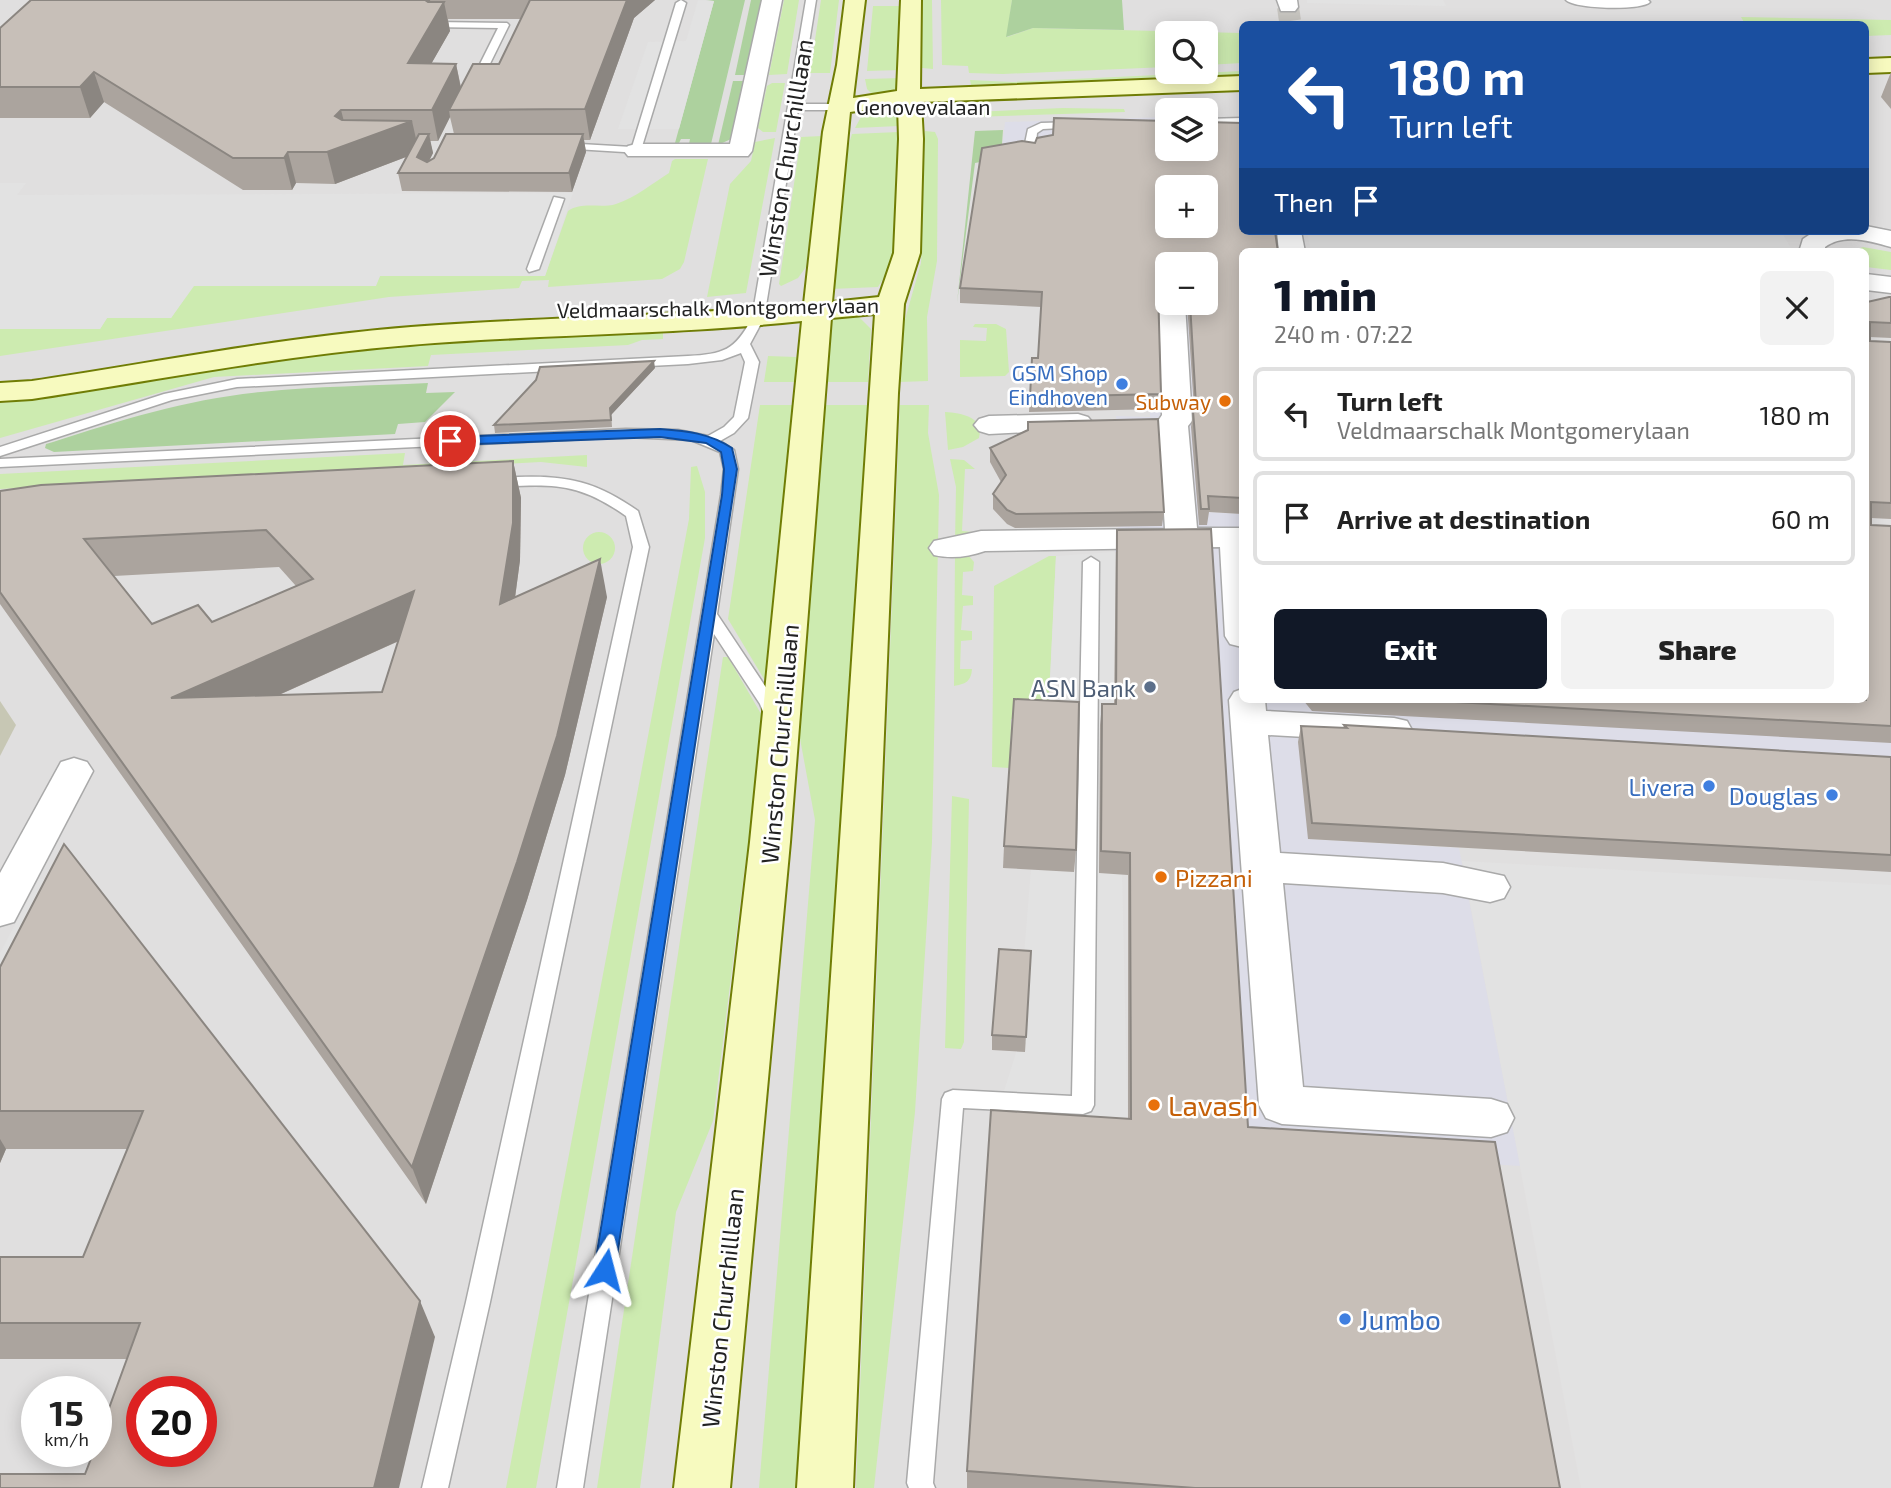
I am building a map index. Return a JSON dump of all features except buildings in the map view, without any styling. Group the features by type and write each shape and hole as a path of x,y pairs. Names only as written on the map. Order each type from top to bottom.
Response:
{"main road":[{"name":"Winston Churchilllaan","path":"702,1488 742,1127 811,407 824,225 855,0"},
{"path":"825,1488 849,1012 890,304 907,253 911,139 911,0"},
{"path":"1869,54 1891,52"},
{"path":"1869,66 1891,65"},
{"name":"Genovevalaan","path":"840,107 1239,83"},
{"name":"Genovevalaan","path":"909,103 1239,96"},
{"name":"Veldmaarschalk Montgomerylaan","path":"0,392 58,387 328,345 411,336 890,304"},
{"name":"Veldmaarschalk Montgomerylaan","path":"0,380 391,319 474,313 759,311"}],"street":[{"name":"Winston Churchilllaan","path":"636,150 740,151 772,0"},
{"path":"1576,0 1640,2"},
{"path":"1869,216 1886,237"},
{"path":"1812,248 1818,238 1830,235"},
{"path":"1868,235 1886,237"},
{"path":"1869,282 1891,285"},
{"path":"1173,315 1177,421 1162,422 1182,538"},
{"path":"989,425 1103,422"},
{"path":"945,548 965,547 981,541 1239,536"},
{"path":"1430,732 1248,711 1282,1105 1491,1118"},
{"path":"0,911 74,771"},
{"path":"1263,867 1443,877 1490,887"}],"lane":[{"name":"Winston Churchilllaan","path":"743,344 759,311 811,0"},
{"path":"550,146 636,150 681,3"},
{"path":"434,25 504,25 468,98"},
{"path":"792,107 840,107"},
{"path":"1218,122 1239,121"},
{"path":"1029,153 1032,131 1041,126 1091,125"},
{"path":"533,269 558,199"},
{"path":"710,440 741,418 752,362 743,344"},
{"name":"Veldmaarschalk Montgomerylaan","path":"0,452 169,397 237,383 692,359 732,352 743,344"},
{"path":"0,463 626,433 685,434 710,440 727,450 731,469 710,616 569,1488"},
{"path":"435,1488 481,1288 641,547 633,513 596,489 558,480 474,485"},
{"path":"922,1488 920,1483 953,1100 1083,1105 1091,562"},
{"path":"710,616 768,704 779,734"}],"shaded area":[{"path":"0,0 1891,0 1891,1488 0,1488"},
{"path":"698,0 714,1 679,129 618,129 648,42 686,41"},
{"path":"1307,0 1443,0 1446,6 1307,3"},
{"path":"1155,117 1155,136 1001,159 1005,122"},
{"path":"0,183 26,183 17,195 573,193 545,276 380,276 376,286 194,286 171,318 107,318 100,329 0,329"},
{"path":"1308,235 1783,235 1791,248 1310,248"},
{"path":"1147,286 1155,286 1155,315 1195,315 1206,512 1239,514 1239,703 1364,703 1891,731 1891,773 1308,839 1459,848 1520,1166 1244,1148 1208,556 1115,552 1116,528 1126,525 1117,453 1116,416 1150,417"},
{"path":"1115,552 1128,1141 991,1132 1016,1053 1031,869 1048,721 1056,556"},
{"path":"0,701 16,725 0,756"},
{"path":"1462,861 1891,885 1891,1488 1581,1488"},
{"path":"39,879 73,880 0,1023 0,953"}],"green space":[{"path":"706,0 745,0 711,144 689,144 690,139 681,139 679,143 675,143 714,1"},
{"path":"751,0 762,0 745,75 735,75"},
{"path":"784,0 799,0 787,74 769,75"},
{"path":"821,0 839,0 830,73 810,73"},
{"path":"917,0 932,0 933,69 922,68 920,63"},
{"path":"941,0 1012,0 1007,37 1033,28 1155,31 1155,68 1003,74 969,73 968,66 942,65"},
{"path":"1012,0 1122,0 1124,30 1033,28 1006,37"},
{"path":"873,6 905,6 902,70 867,71"},
{"path":"1741,17 1891,20 1891,35 1869,36 1869,21 1743,21"},
{"path":"1218,32 1239,33 1239,63 1218,64"},
{"path":"1239,71 1239,77 1218,75 1218,72"},
{"path":"1155,75 1155,77 971,85 970,80 1012,82"},
{"path":"902,78 899,93 872,94 867,89 865,79"},
{"path":"733,81 743,81 731,139 718,145"},
{"path":"772,83 785,83 776,132 763,132 758,128 767,86"},
{"path":"1239,88 1239,91 971,102 971,98"},
{"path":"1063,108 1124,109 1125,112 972,117 973,112"},
{"path":"878,113 899,114 899,126 855,128 861,117"},
{"path":"1003,130 1001,158 975,163 957,303 975,131"},
{"path":"925,131 935,132 938,139 937,261 927,317 928,381 900,382 904,323 921,263"},
{"path":"899,132 893,263 878,287 831,289 846,153 852,134"},
{"path":"822,136 806,267 798,278 781,286 779,284 801,137"},
{"path":"775,138 746,293 707,297 730,184 751,161 755,142"},
{"path":"675,159 708,159 684,262 680,269 662,279 548,287 549,280 522,281 519,288 389,297 0,356 0,329 100,329 107,318 171,318 193,286 375,286 380,276 545,276 568,211 580,206 616,204 630,198 669,173"},
{"path":"1869,248 1891,252 1891,270 1869,267"},
{"path":"856,314 871,329 868,382 822,382 829,317"},
{"path":"975,324 996,324 1006,329 1009,372 1005,376 960,377 960,340 986,341 987,328 973,327"},
{"path":"663,331 663,339 642,340 628,345 431,355 428,366 214,377 0,438 0,403 36,400 277,360 413,343"},
{"path":"768,356 796,357 799,382 764,382"},
{"path":"428,383 426,393 455,392 425,422 398,424 395,434 54,452 45,448 46,444 155,411 234,395 323,387"},
{"path":"760,405 799,405 767,684 728,619"},
{"path":"820,405 868,405 796,1488 759,1488 815,820 794,706"},
{"path":"900,405 929,405 928,433 939,495 932,842 915,1112 874,1488 856,1488"},
{"path":"945,412 965,415 975,421 980,431 979,438 963,447 948,450"},
{"path":"405,453 403,465 587,455 587,467 541,462 0,489 0,474"},
{"path":"950,459 964,460 975,469 965,469 962,531 973,532 972,535 955,542 956,487"},
{"path":"697,466 705,492 705,538 536,1488 506,1488 689,519 691,467"},
{"path":"599,532 610,537 615,548 610,559 599,564 588,559 583,548 588,537"},
{"path":"955,552 967,554 974,562 973,571 963,572 962,595 973,596 973,605 963,606 961,630 972,631 972,640 961,641 960,669 972,669 967,682 954,686"},
{"path":"1049,556 1056,556 1048,721 1011,719 1010,768 992,767 994,586"},
{"path":"723,657 728,657 764,719 766,731 744,873 713,1121 676,1212 640,1488 597,1488"},
{"path":"952,796 969,799 964,1042 961,1049 945,1048"}],"tunnel":[{"path":"1288,7 1290,21"}],"place":[{"name":"GSM Shop Eindhoven","path":"1122,384"},
{"name":"Subway","path":"1225,401"},
{"name":"ASN Bank","path":"1150,687"},
{"name":"Livera","path":"1709,786"},
{"name":"Douglas","path":"1832,795"},
{"name":"Pizzani","path":"1161,877"},
{"name":"Lavash","path":"1154,1105"},
{"name":"Jumbo","path":"1345,1319"}],"route":[{"path":"450,441 626,433 685,434 710,440 727,450 731,469 605,1270"}]}
